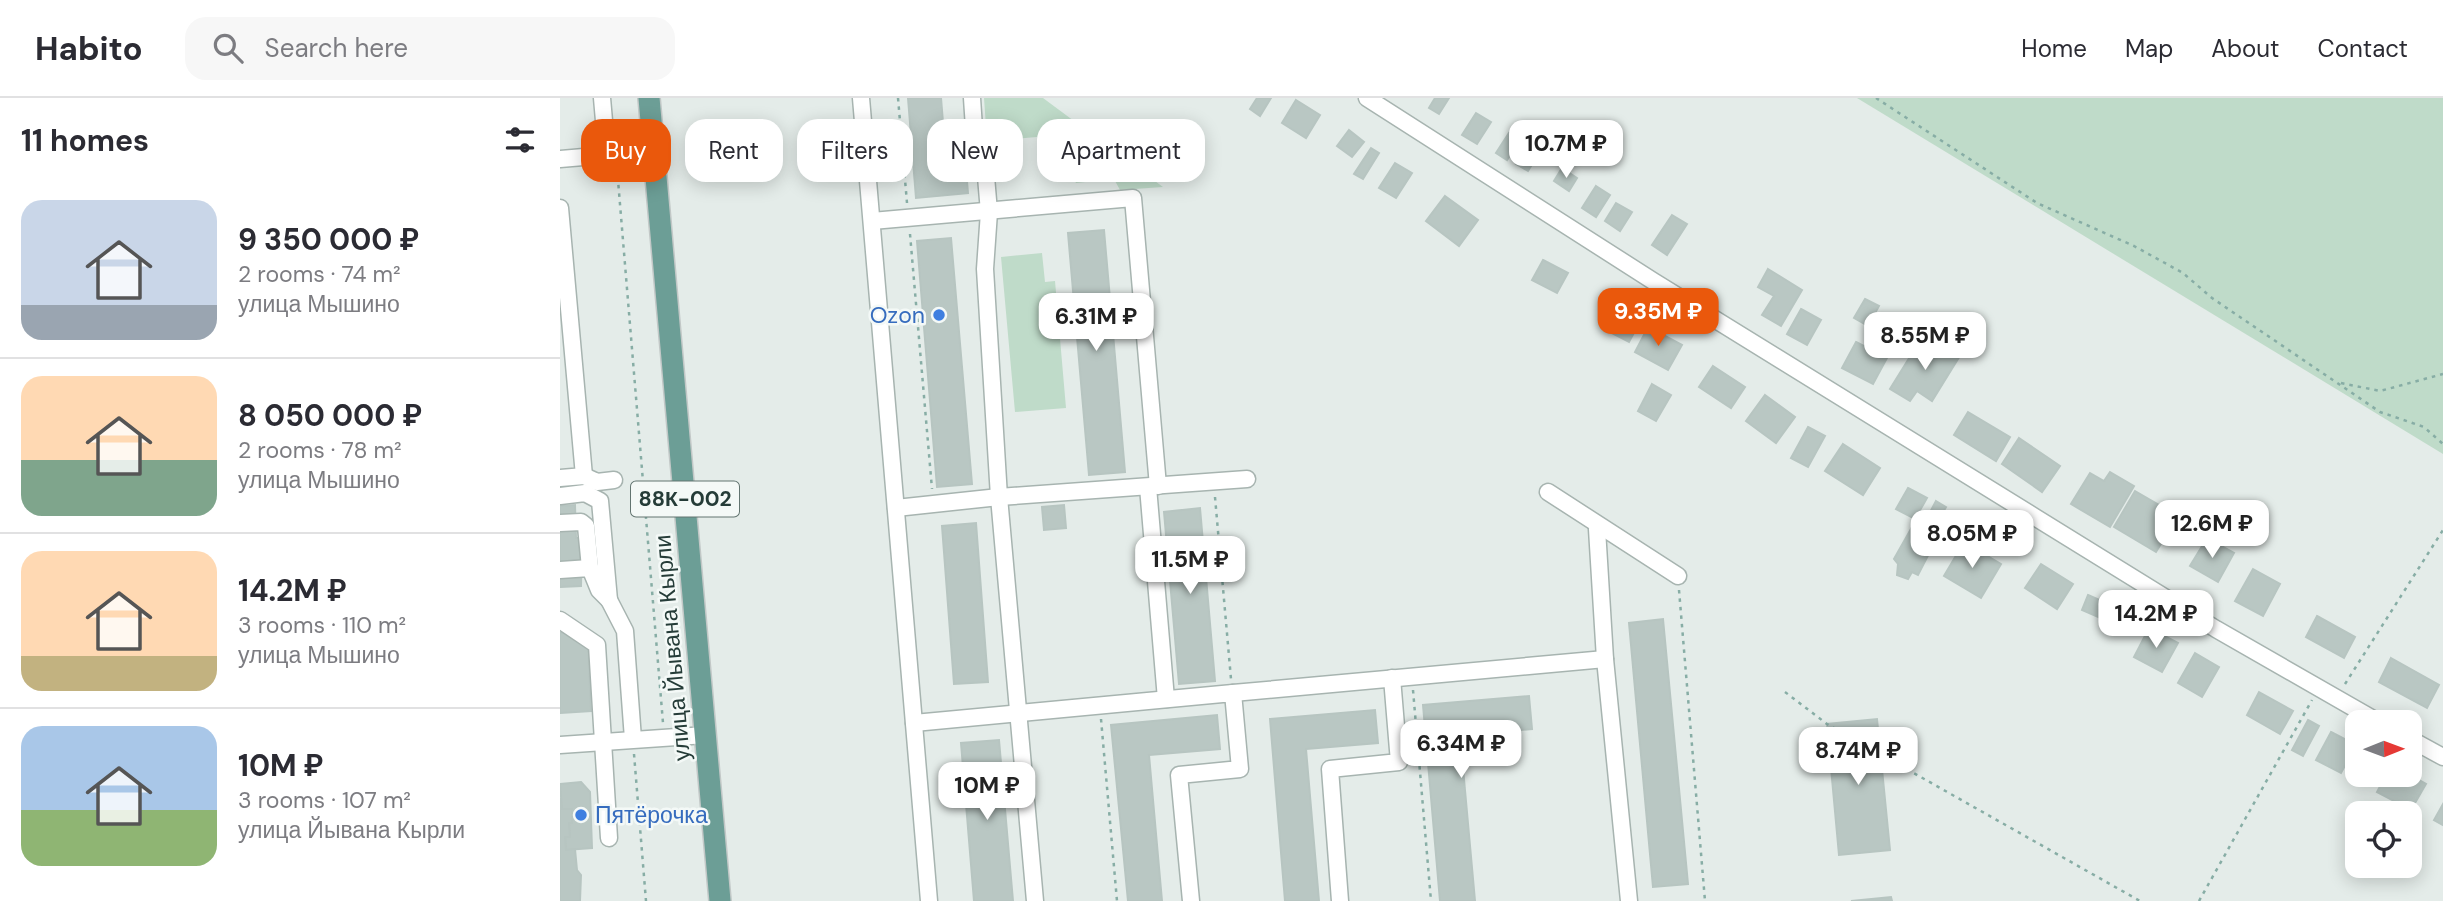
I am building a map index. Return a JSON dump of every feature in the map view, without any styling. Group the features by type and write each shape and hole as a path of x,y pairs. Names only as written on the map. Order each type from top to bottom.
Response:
{"main road":[{"name":"улица Йывана Кырли","path":"649,98 720,901"}],"street":[{"path":"560,159 607,155 603,98"},
{"path":"861,98 929,901"},
{"path":"972,98 974,128 984,153 989,212 985,269 999,497 1035,901"},
{"path":"1367,98 1664,288 2216,629 2357,710"},
{"path":"872,221 1133,198 1166,699"},
{"path":"560,208 584,476"},
{"path":"560,478 584,476 597,482 614,480"},
{"path":"896,508 999,497 1247,479"},
{"path":"1548,492 1678,576"},
{"path":"560,496 585,493 600,501 609,600"},
{"path":"560,523 581,522 586,526 590,568 599,590 609,600 625,631 633,739"},
{"path":"1597,529 1605,659 1629,901"},
{"path":"560,570 590,568"},
{"path":"560,620 597,645 609,838"},
{"path":"914,723 1605,659"},
{"path":"1340,901 1329,769 1399,762 1392,678"},
{"path":"1191,901 1179,775 1240,769 1233,693"},
{"path":"560,745 706,735"},
{"path":"2422,746 2443,757"}],"path":[{"path":"898,98 933,504"},
{"path":"1876,98 2037,203 2134,246 2183,273 2221,304 2380,412 2424,427 2443,444"},
{"path":"618,182 664,737"},
{"path":"2339,383 2380,391 2443,374"},
{"path":"1213,482 1233,693"},
{"path":"2336,698 2443,530"},
{"path":"1678,576 1705,901"},
{"path":"1412,676 1431,901"},
{"path":"2199,901 2318,688"},
{"path":"1784,692 1827,724 2140,901"},
{"path":"1100,705 1117,901"},
{"path":"633,739 646,901"}],"green space":[{"path":"984,98 1043,98 1071,119 1037,119 1037,137 1023,138 1023,119 985,119"},
{"path":"1857,98 2443,98 2443,454"},
{"path":"1116,182 1156,182 1163,187 1120,190"},
{"path":"1042,253 1045,282 1055,281 1066,408 1015,412 1001,257"}],"building":[{"path":"908,98 941,98 943,119 927,119 927,182 967,182 968,193 916,198 913,119 910,119"},
{"path":"1257,98 1271,98 1260,116 1250,109"},
{"path":"1435,98 1449,98 1439,114 1429,108"},
{"path":"1296,100 1320,115 1306,138 1282,123"},
{"path":"1476,113 1491,122 1477,144 1462,135"},
{"path":"1349,130 1364,142 1352,157 1337,146"},
{"path":"1509,133 1520,140 1507,160 1496,153"},
{"path":"1530,143 1541,150 1528,171 1516,164"},
{"path":"1371,148 1379,153 1363,179 1354,174"},
{"path":"1395,163 1412,173 1396,198 1379,188"},
{"path":"1562,168 1577,178 1569,191 1554,181"},
{"path":"1596,186 1610,195 1596,217 1582,208"},
{"path":"1445,196 1478,220 1459,246 1426,221"},
{"path":"1616,203 1632,212 1620,231 1605,221"},
{"path":"1672,215 1687,224 1667,255 1652,245"},
{"path":"1104,230 1125,472 1089,475 1068,233"},
{"path":"951,238 972,484 937,487 917,241"},
{"path":"1543,260 1568,273 1557,293 1532,280"},
{"path":"1768,269 1802,290 1781,326 1762,315 1774,296 1758,287"},
{"path":"1865,299 1879,306 1868,326 1854,318"},
{"path":"1621,307 1642,318 1629,342 1608,331"},
{"path":"1801,309 1821,320 1807,345 1787,334"},
{"path":"1648,327 1682,345 1668,370 1635,352"},
{"path":"1856,342 1887,358 1873,384 1842,368"},
{"path":"1943,343 1961,354 1932,401 1917,391 1910,401 1890,389 1918,344 1935,355"},
{"path":"1713,366 1745,387 1731,408 1699,387"},
{"path":"1652,384 1671,395 1656,421 1638,411"},
{"path":"1765,395 1795,417 1776,443 1746,421"},
{"path":"1968,412 2010,437 1996,461 1954,435"},
{"path":"1808,427 1825,436 1808,467 1791,458"},
{"path":"2019,438 2060,466 2042,492 2002,464"},
{"path":"1843,444 1880,468 1863,495 1825,471"},
{"path":"2110,472 2134,486 2110,527 2071,504 2090,473 2104,481"},
{"path":"1908,488 1927,498 1915,519 1896,509"},
{"path":"2135,491 2178,516 2156,552 2114,527"},
{"path":"1936,501 1946,507 1937,523 1927,518"},
{"path":"575,505 576,538 582,538 581,586 560,587 560,506"},
{"path":"1064,505 1066,528 1044,530 1042,507"},
{"path":"1200,508 1215,681 1179,684 1164,512"},
{"path":"976,523 988,682 954,684 942,526"},
{"path":"1912,527 1936,540 1918,575 1912,572 1908,579 1897,575 1898,564 1894,559"},
{"path":"2207,538 2234,553 2218,582 2190,566"},
{"path":"1964,542 2001,564 1981,598 1944,576"},
{"path":"2041,564 2073,584 2057,609 2025,588"},
{"path":"2253,569 2280,584 2263,616 2235,601"},
{"path":"2088,595 2111,605 2105,620 2082,610"},
{"path":"2317,616 2355,637 2344,658 2306,637"},
{"path":"1663,619 1688,884 1653,887 1629,623"},
{"path":"2149,628 2178,643 2162,672 2134,657"},
{"path":"570,632 588,646 591,711 560,713 560,633"},
{"path":"2195,653 2219,667 2202,697 2178,683"},
{"path":"2391,658 2439,685 2427,708 2379,682"},
{"path":"2259,692 2293,711 2280,734 2247,715"},
{"path":"1529,696 1532,729 1460,735 1475,901 1440,901 1423,705"},
{"path":"1375,710 1378,743 1306,749 1319,901 1285,901 1270,719"},
{"path":"1217,715 1220,749 1149,755 1162,901 1128,901 1111,725"},
{"path":"1877,719 1890,850 1839,855 1827,724"},
{"path":"2308,720 2319,726 2303,756 2292,750"},
{"path":"2331,732 2345,739 2345,766 2341,773 2316,760"},
{"path":"999,740 1013,901 974,901 961,743"},
{"path":"581,782 590,792 592,848 566,850 565,837 570,837 572,809 562,809 560,784"},
{"path":"2422,782 2426,784 2416,801 2394,801 2377,792 2379,788 2422,788"},
{"path":"560,798 562,809 572,809 570,837 565,837 566,850 575,849 577,870 581,875 580,901 560,901"},
{"path":"2443,804 2443,825 2434,820"},
{"path":"1891,897 1892,901 1851,901"}],"place":[{"name":"Ozon","path":"939,315"},
{"name":"Пятёрочка","path":"581,815"}]}
